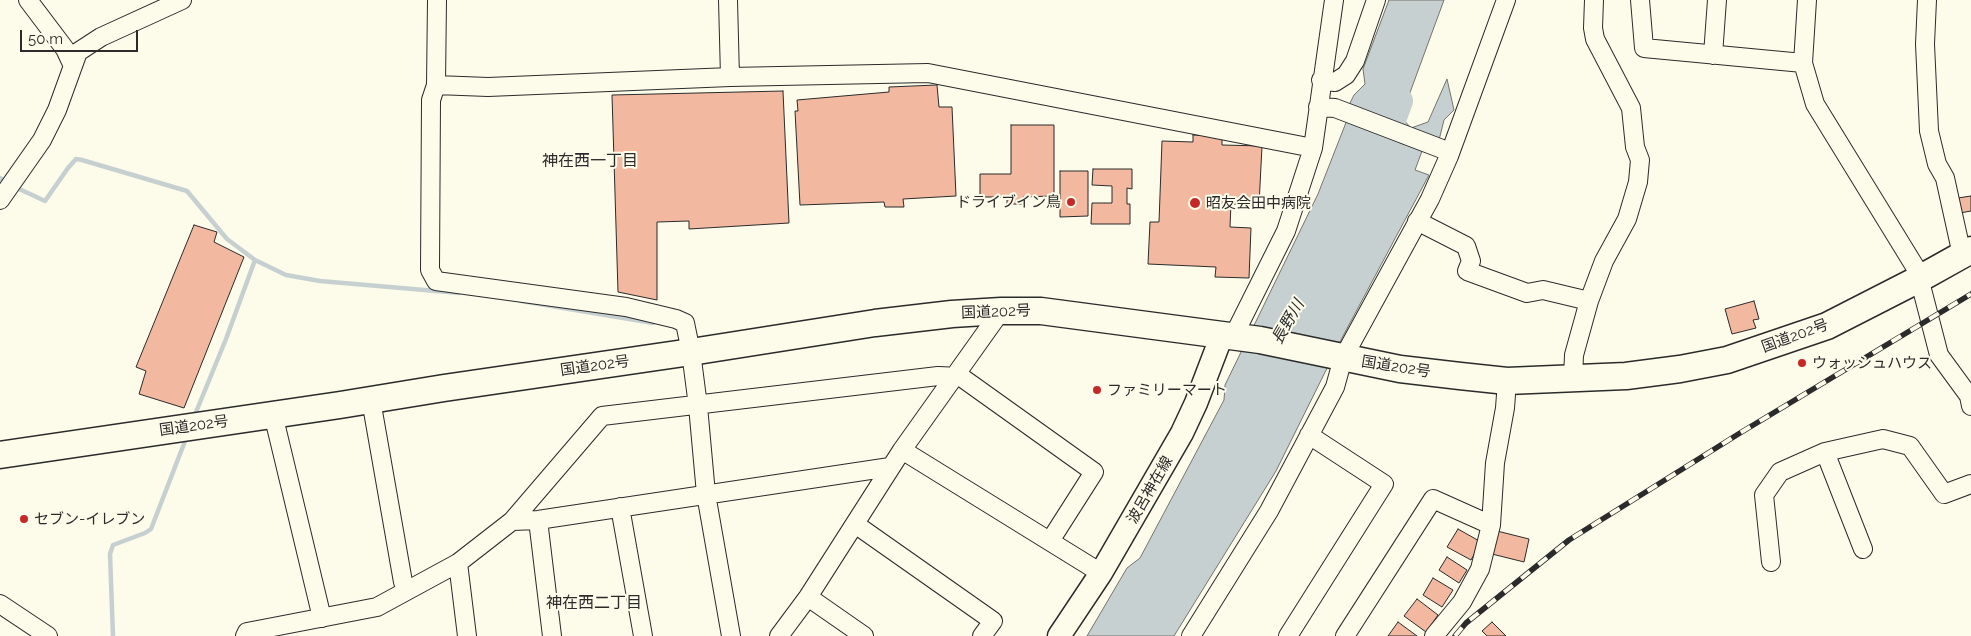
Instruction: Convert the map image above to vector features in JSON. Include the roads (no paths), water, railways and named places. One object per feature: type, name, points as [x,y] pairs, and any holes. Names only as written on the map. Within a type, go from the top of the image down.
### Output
[{"type":"highway","name":"国道202号","points":[[0,455],[875,323],[1001,310],[1041,311],[1260,340],[1400,370],[1507,381],[1635,375],[1680,370],[1727,360],[1827,326],[1919,279],[1968,251]]},
{"type":"main road","name":"波呂神在線","points":[[1060,636],[1101,573],[1182,433],[1228,336]]},
{"type":"street","points":[[28,0],[65,49],[72,64]]},
{"type":"street","points":[[7,190],[42,140],[57,110],[72,64],[78,52],[101,37],[182,0]]},
{"type":"street","points":[[437,0],[436,86],[431,100],[430,270],[436,281],[626,308],[676,319],[685,323],[698,406],[706,494],[732,636]]},
{"type":"street","points":[[728,0],[730,77]]},
{"type":"street","points":[[1228,336],[1286,231],[1313,148],[1321,80],[1334,0]]},
{"type":"street","points":[[1321,80],[1335,82],[1346,75],[1355,61],[1376,0]]},
{"type":"street","points":[[1191,636],[1269,511],[1335,387],[1334,356],[1430,199],[1450,152],[1506,0]]},
{"type":"street","points":[[1573,379],[1574,356],[1589,301],[1604,261],[1627,219],[1638,182],[1640,160],[1635,147],[1631,108],[1595,39],[1593,28],[1594,0]]},
{"type":"street","points":[[1640,0],[1644,48],[1804,63]]},
{"type":"street","points":[[1713,55],[1717,0]]},
{"type":"street","points":[[1807,0],[1804,63],[1815,104],[1917,270],[1939,355],[1969,396],[1971,406]]},
{"type":"street","points":[[1927,0],[1925,44],[1929,131],[1937,164],[1945,178],[1960,246],[1968,251]]},
{"type":"street","points":[[436,86],[488,87],[730,77],[928,73],[1313,148]]},
{"type":"street","points":[[1318,107],[1335,108],[1450,152]]},
{"type":"street","points":[[1417,221],[1466,246],[1471,261],[1467,271],[1527,293],[1544,290],[1589,301]]},
{"type":"street","points":[[779,636],[808,597],[856,524],[890,467],[1001,310]]},
{"type":"street","points":[[245,636],[247,632],[377,607],[458,563],[512,521],[602,416],[938,376],[961,377],[1094,472],[1050,541]]},
{"type":"street","points":[[1434,636],[1462,602],[1480,569],[1491,525],[1495,463],[1506,408],[1507,381]]},
{"type":"street","points":[[371,400],[403,582],[408,590]]},
{"type":"street","points":[[273,414],[322,618]]},
{"type":"street","points":[[1288,636],[1384,484],[1309,435]]},
{"type":"street","points":[[1771,562],[1764,495],[1780,472],[1825,452],[1883,439],[1910,446],[1944,494],[1971,484]]},
{"type":"street","points":[[902,450],[1101,573]]},
{"type":"street","points":[[1825,452],[1863,549]]},
{"type":"street","points":[[512,521],[538,520],[890,467]]},
{"type":"street","points":[[1344,636],[1433,498],[1491,525]]},
{"type":"street","points":[[620,507],[643,636]]},
{"type":"street","points":[[538,520],[552,636]]},
{"type":"street","points":[[856,524],[993,620],[982,636]]},
{"type":"street","points":[[458,563],[467,636]]},
{"type":"street","points":[[808,597],[864,636]]},
{"type":"street","points":[[0,604],[48,636]]},
{"type":"water","points":[[1389,0],[1444,0],[1401,117],[1411,128],[1428,122],[1447,79],[1454,110],[1444,120],[1439,140],[1349,105],[1354,95],[1365,84],[1363,69]]},
{"type":"water","points":[[1347,120],[1375,131],[1368,150],[1387,158],[1395,141],[1422,151],[1415,170],[1429,175],[1343,336],[1276,471],[1174,636],[1087,636],[1127,568],[1140,558],[1224,400],[1225,385],[1318,194]]},
{"type":"waterway","name":"長野川","points":[[1366,189],[1399,101]]},
{"type":"waterway","points":[[15,187],[45,201],[76,159],[82,160],[187,191],[227,239],[255,260],[286,275],[320,281],[459,293]]},
{"type":"waterway","points":[[0,178],[8,183]]},
{"type":"waterway","points":[[194,417],[226,339],[255,260]]},
{"type":"waterway","points":[[521,301],[653,323]]},
{"type":"waterway","points":[[113,636],[110,554],[113,545],[151,529],[187,436]]},
{"type":"railway","points":[[1455,636],[1466,623],[1569,540],[1740,433],[1971,294]]},
{"type":"place","name":"ドライブイン鳥","points":[[1071,202]]},
{"type":"place","name":"昭友会田中病院","points":[[1195,203]]},
{"type":"place","name":"ウォッシュハウス","points":[[1802,363]]},
{"type":"place","name":"ファミリーマート","points":[[1097,390]]},
{"type":"place","name":"セブン-イレブン","points":[[24,519]]},
{"type":"district","name":"神在西一丁目","points":[[590,161]]},
{"type":"district","name":"神在西二丁目","points":[[594,603]]}]
